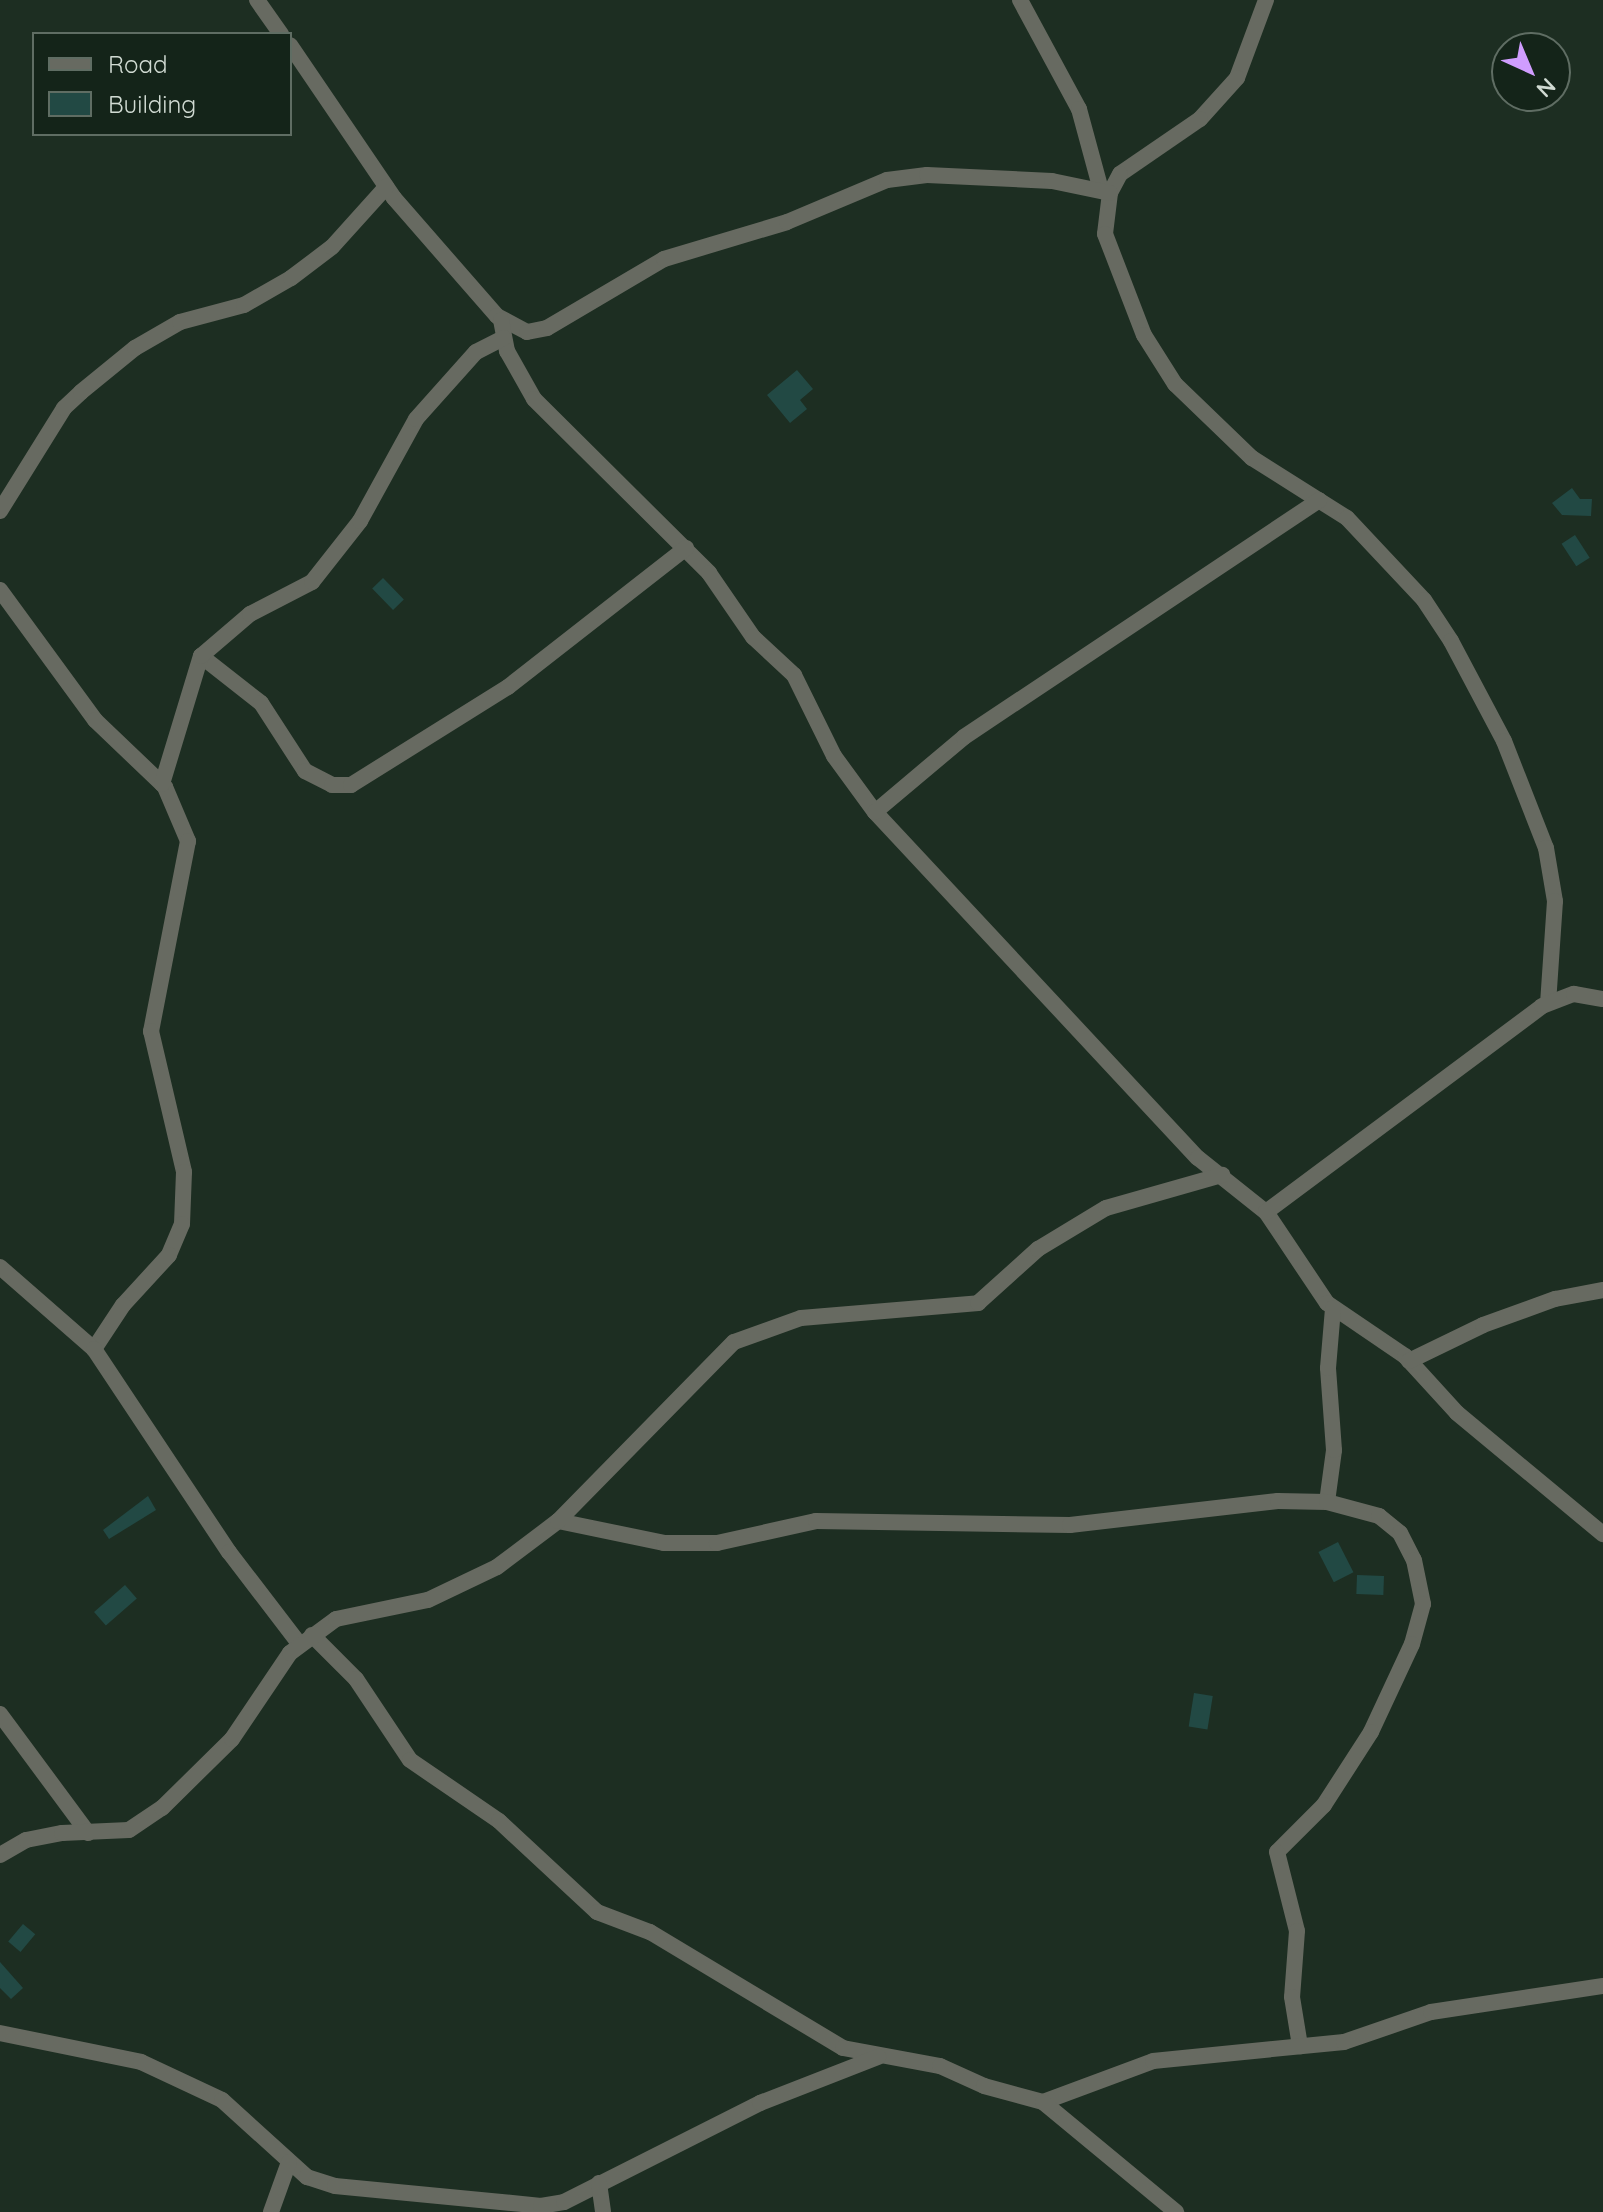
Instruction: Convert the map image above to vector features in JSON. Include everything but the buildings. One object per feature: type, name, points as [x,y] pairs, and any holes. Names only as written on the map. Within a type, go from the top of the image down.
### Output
[{"type":"street","points":[[257,0],[280,32]]},
{"type":"street","points":[[1020,0],[1079,109],[1106,191],[1109,245],[1144,335],[1175,384],[1252,458],[1347,518],[1424,600],[1504,741],[1546,848],[1555,901],[1548,1003]]},
{"type":"street","points":[[1106,191],[1120,174],[1200,119],[1237,78],[1266,0]]},
{"type":"street","points":[[292,48],[386,187],[501,320],[527,332],[547,328],[664,259],[787,222],[887,180],[1011,179],[1106,191]]},
{"type":"street","points":[[0,511],[64,408],[103,374],[180,322],[244,305],[291,278],[332,247],[386,187]]},
{"type":"street","points":[[501,320],[517,374],[534,399],[686,548],[753,637],[794,675],[834,756],[875,812],[1198,1158],[1266,1212],[1333,1308],[1409,1361],[1457,1413],[1603,1534]]},
{"type":"street","points":[[162,784],[201,656],[250,614],[322,571],[360,521],[416,419],[476,352],[504,338]]},
{"type":"street","points":[[875,812],[964,737],[1319,500]]},
{"type":"street","points":[[201,656],[261,703],[305,771],[332,785],[351,785],[508,687],[686,548]]},
{"type":"street","points":[[0,590],[95,720],[162,784],[188,841],[151,1031],[184,1172],[182,1224],[169,1255],[123,1305],[94,1349]]},
{"type":"street","points":[[1266,1212],[1548,1003],[1574,994],[1603,999]]},
{"type":"street","points":[[0,1855],[26,1840],[129,1830],[192,1782],[306,1640],[365,1609],[428,1600],[497,1567],[558,1521],[734,1342],[801,1318],[978,1303],[1038,1249],[1106,1208],[1222,1175]]},
{"type":"street","points":[[0,1267],[94,1349],[229,1552],[306,1640],[356,1679],[410,1760],[499,1821],[597,1912],[650,1932],[805,2030],[878,2057],[940,2066],[1043,2102],[1176,2212]]},
{"type":"street","points":[[1409,1361],[1497,1320],[1603,1290]]},
{"type":"street","points":[[1327,1502],[1334,1450],[1328,1368],[1333,1308]]},
{"type":"street","points":[[558,1521],[664,1543],[717,1543],[816,1521],[1070,1525],[1278,1501],[1327,1502],[1379,1516],[1400,1533],[1423,1604],[1412,1644],[1371,1732],[1324,1805],[1277,1852],[1297,1931],[1292,1997],[1300,2046]]},
{"type":"street","points":[[0,1714],[88,1833]]},
{"type":"street","points":[[1043,2102],[1153,2061],[1373,2036],[1431,2012],[1603,1986]]},
{"type":"street","points":[[0,2033],[141,2062],[222,2100],[307,2177],[335,2186],[541,2206],[564,2202],[760,2103],[878,2057]]},
{"type":"street","points":[[271,2212],[289,2162]]},
{"type":"street","points":[[599,2183],[603,2212]]},
{"type":"street","points":[[448,2196],[464,2212]]}]
